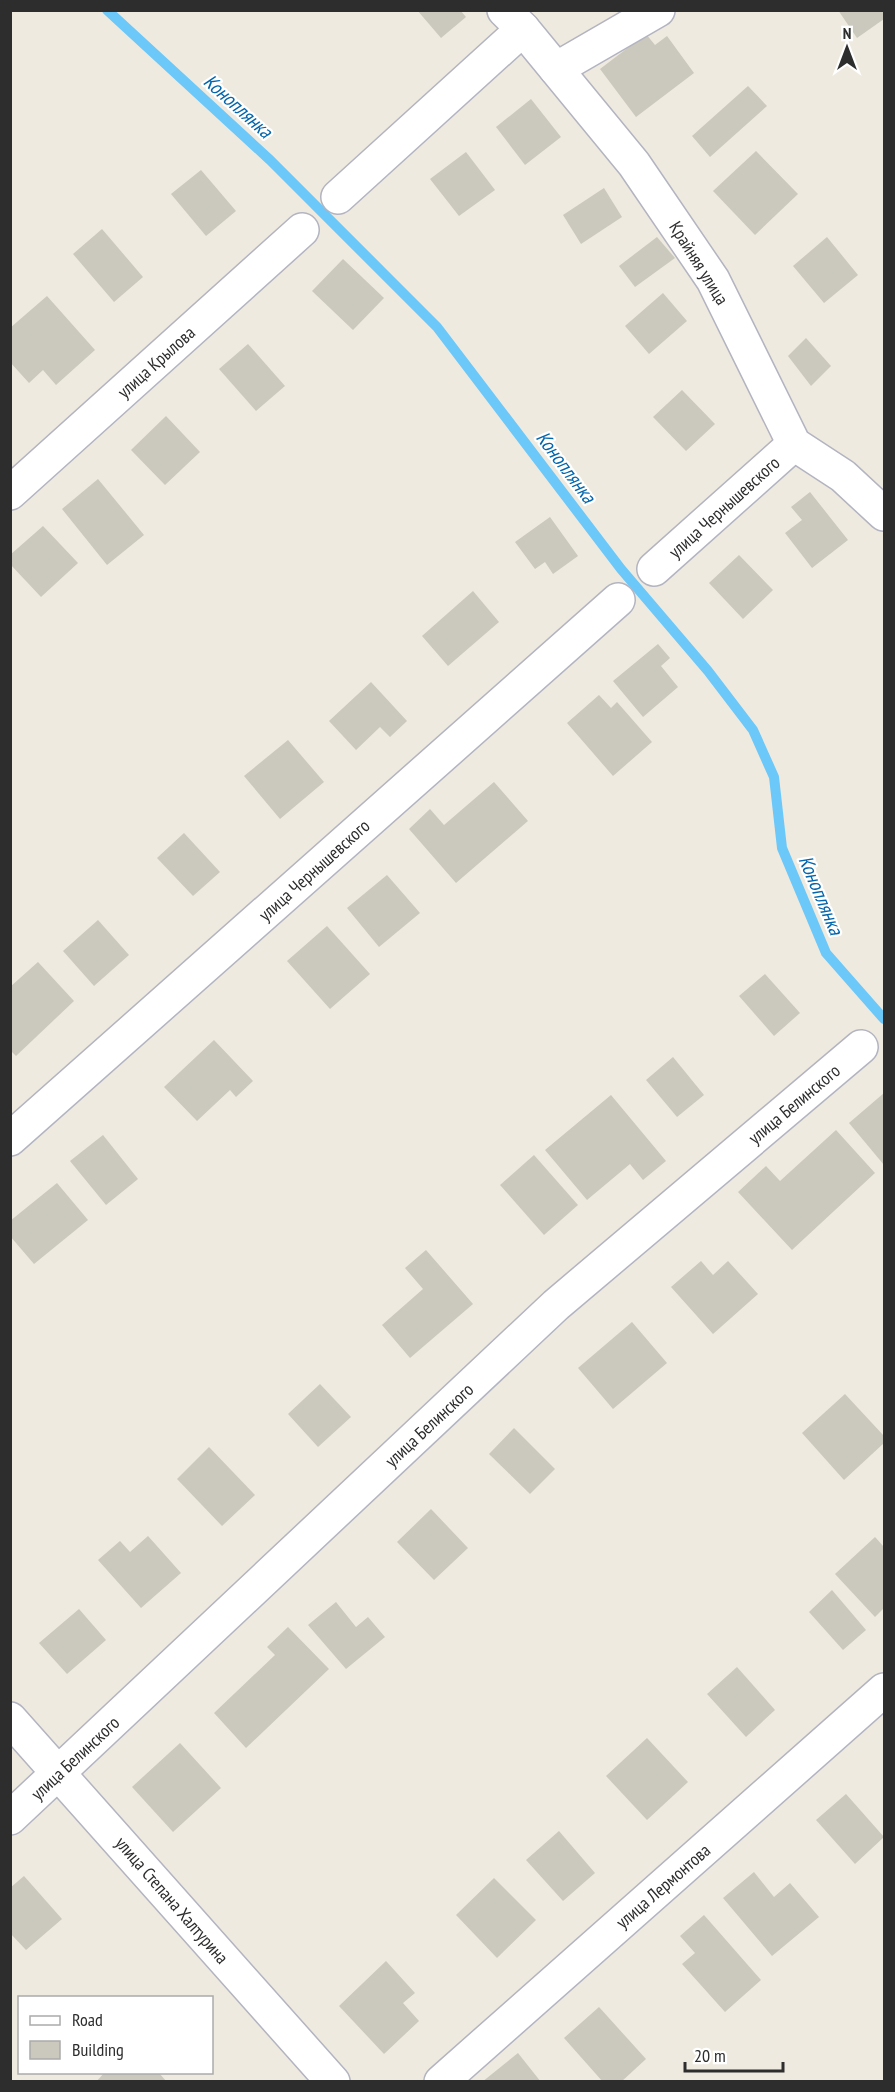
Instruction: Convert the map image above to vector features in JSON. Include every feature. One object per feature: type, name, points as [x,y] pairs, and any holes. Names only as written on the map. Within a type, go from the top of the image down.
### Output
[{"type":"street","points":[[556,69],[658,10]]},
{"type":"street","points":[[338,197],[514,20]]},
{"type":"street","name":"Крайняя улица","points":[[514,20],[634,164],[713,280],[794,444]]},
{"type":"street","name":"улица Крылова","points":[[10,493],[302,230]]},
{"type":"street","points":[[794,444],[843,476],[885,514]]},
{"type":"street","name":"улица Чернышевского","points":[[654,569],[794,444]]},
{"type":"street","name":"улица Чернышевского","points":[[10,1140],[618,600]]},
{"type":"street","name":"улица Белинского","points":[[10,1818],[61,1773],[556,1305],[861,1047]]},
{"type":"street","name":"улица Лермонтова","points":[[441,2082],[885,1690]]},
{"type":"street","name":"улица Степана Халтурина","points":[[10,1719],[61,1773],[333,2082]]},
{"type":"building","points":[[417,10],[460,10],[466,17],[441,38]]},
{"type":"building","points":[[838,10],[883,10],[884,19],[857,38]]},
{"type":"building","points":[[646,34],[655,45],[667,36],[694,73],[636,117],[600,69]]},
{"type":"building","points":[[748,86],[767,106],[710,157],[692,136]]},
{"type":"building","points":[[531,99],[561,137],[525,165],[496,127]]},
{"type":"building","points":[[756,151],[798,194],[755,235],[713,191]]},
{"type":"building","points":[[466,152],[495,190],[459,216],[430,179]]},
{"type":"building","points":[[201,170],[236,211],[206,236],[171,194]]},
{"type":"building","points":[[604,188],[622,217],[581,244],[563,215]]},
{"type":"building","points":[[102,229],[143,277],[114,302],[73,254]]},
{"type":"building","points":[[657,237],[675,258],[635,287],[619,266]]},
{"type":"building","points":[[827,237],[858,275],[824,303],[793,266]]},
{"type":"building","points":[[343,259],[384,298],[353,330],[312,291]]},
{"type":"building","points":[[663,293],[687,321],[649,354],[625,326]]},
{"type":"building","points":[[47,296],[95,350],[56,385],[43,370],[29,383],[10,362],[10,328]]},
{"type":"building","points":[[806,338],[831,366],[811,386],[788,356]]},
{"type":"building","points":[[248,344],[285,386],[256,411],[219,369]]},
{"type":"building","points":[[682,390],[715,424],[686,451],[653,417]]},
{"type":"building","points":[[166,416],[200,452],[165,485],[131,450]]},
{"type":"building","points":[[98,479],[144,535],[107,565],[62,509]]},
{"type":"building","points":[[810,492],[848,540],[812,568],[785,533],[802,520],[791,507]]},
{"type":"building","points":[[550,517],[578,556],[553,574],[545,562],[535,569],[515,542]]},
{"type":"building","points":[[43,526],[78,563],[41,597],[10,564],[10,555]]},
{"type":"building","points":[[739,555],[773,590],[743,619],[709,583]]},
{"type":"building","points":[[473,591],[499,622],[448,666],[422,636]]},
{"type":"building","points":[[658,644],[670,658],[661,666],[678,687],[643,717],[613,681]]},
{"type":"building","points":[[371,682],[407,721],[390,737],[380,727],[356,750],[329,721]]},
{"type":"building","points":[[599,695],[611,708],[617,702],[652,742],[613,776],[567,723]]},
{"type":"building","points":[[288,740],[324,782],[280,819],[244,776]]},
{"type":"building","points":[[494,782],[528,821],[456,883],[409,829],[430,809],[444,825]]},
{"type":"building","points":[[184,833],[220,872],[193,896],[157,858]]},
{"type":"building","points":[[387,875],[420,913],[379,947],[347,908]]},
{"type":"building","points":[[98,920],[129,955],[94,986],[63,951]]},
{"type":"building","points":[[327,926],[370,974],[330,1009],[287,961]]},
{"type":"building","points":[[38,962],[74,1001],[16,1056],[10,1050],[10,987]]},
{"type":"building","points":[[765,974],[800,1013],[774,1036],[739,996]]},
{"type":"building","points":[[214,1040],[253,1081],[236,1097],[230,1090],[197,1121],[164,1087]]},
{"type":"building","points":[[673,1057],[704,1095],[677,1117],[646,1080]]},
{"type":"building","points":[[884,1093],[884,1165],[849,1123]]},
{"type":"building","points":[[611,1095],[666,1161],[643,1180],[630,1164],[587,1200],[545,1150]]},
{"type":"building","points":[[836,1130],[875,1173],[792,1250],[738,1192],[766,1166],[780,1181]]},
{"type":"building","points":[[103,1135],[138,1179],[106,1205],[70,1161]]},
{"type":"building","points":[[534,1155],[578,1205],[544,1235],[500,1185]]},
{"type":"building","points":[[57,1183],[88,1220],[34,1264],[10,1236],[10,1221]]},
{"type":"building","points":[[426,1250],[473,1304],[410,1358],[382,1325],[423,1289],[405,1268]]},
{"type":"building","points":[[701,1261],[713,1275],[728,1261],[758,1294],[713,1334],[671,1287]]},
{"type":"building","points":[[632,1322],[667,1363],[613,1409],[578,1368]]},
{"type":"building","points":[[320,1384],[351,1417],[318,1447],[288,1414]]},
{"type":"building","points":[[845,1394],[884,1436],[884,1443],[844,1480],[802,1433]]},
{"type":"building","points":[[514,1428],[555,1469],[530,1494],[489,1454]]},
{"type":"building","points":[[209,1447],[255,1495],[222,1526],[177,1479]]},
{"type":"building","points":[[431,1509],[468,1548],[434,1580],[397,1542]]},
{"type":"building","points":[[148,1536],[181,1573],[141,1608],[98,1560],[120,1541],[130,1552]]},
{"type":"building","points":[[875,1537],[884,1547],[884,1608],[875,1617],[835,1574]]},
{"type":"building","points":[[832,1590],[866,1630],[843,1650],[809,1612]]},
{"type":"building","points":[[336,1602],[356,1627],[368,1617],[385,1637],[346,1669],[308,1625]]},
{"type":"building","points":[[79,1609],[106,1640],[67,1674],[39,1643]]},
{"type":"building","points":[[288,1627],[329,1669],[246,1748],[214,1713],[275,1655],[267,1647]]},
{"type":"building","points":[[737,1667],[775,1710],[746,1737],[707,1694]]},
{"type":"building","points":[[647,1738],[688,1782],[647,1820],[606,1776]]},
{"type":"building","points":[[180,1743],[221,1788],[173,1832],[132,1787]]},
{"type":"building","points":[[846,1794],[884,1837],[855,1864],[816,1820]]},
{"type":"building","points":[[559,1831],[595,1873],[563,1901],[526,1860]]},
{"type":"building","points":[[754,1872],[774,1897],[790,1883],[819,1917],[772,1956],[723,1898]]},
{"type":"building","points":[[24,1876],[62,1919],[26,1950],[10,1933],[10,1888]]},
{"type":"building","points":[[494,1878],[536,1920],[497,1958],[456,1915]]},
{"type":"building","points":[[704,1915],[761,1980],[725,2012],[682,1964],[695,1953],[680,1936]]},
{"type":"building","points":[[386,1961],[415,1993],[403,2003],[419,2021],[384,2054],[339,2006]]},
{"type":"building","points":[[599,2007],[646,2059],[621,2082],[603,2082],[564,2038]]},
{"type":"building","points":[[518,2053],[541,2082],[482,2082]]},
{"type":"building","points":[[103,2074],[160,2074],[167,2082],[96,2082]]},
{"type":"waterway","name":"Коноплянка","points":[[107,10],[270,160],[437,327],[621,569],[708,671],[753,730],[774,777],[782,848],[826,953],[884,1019]]}]
